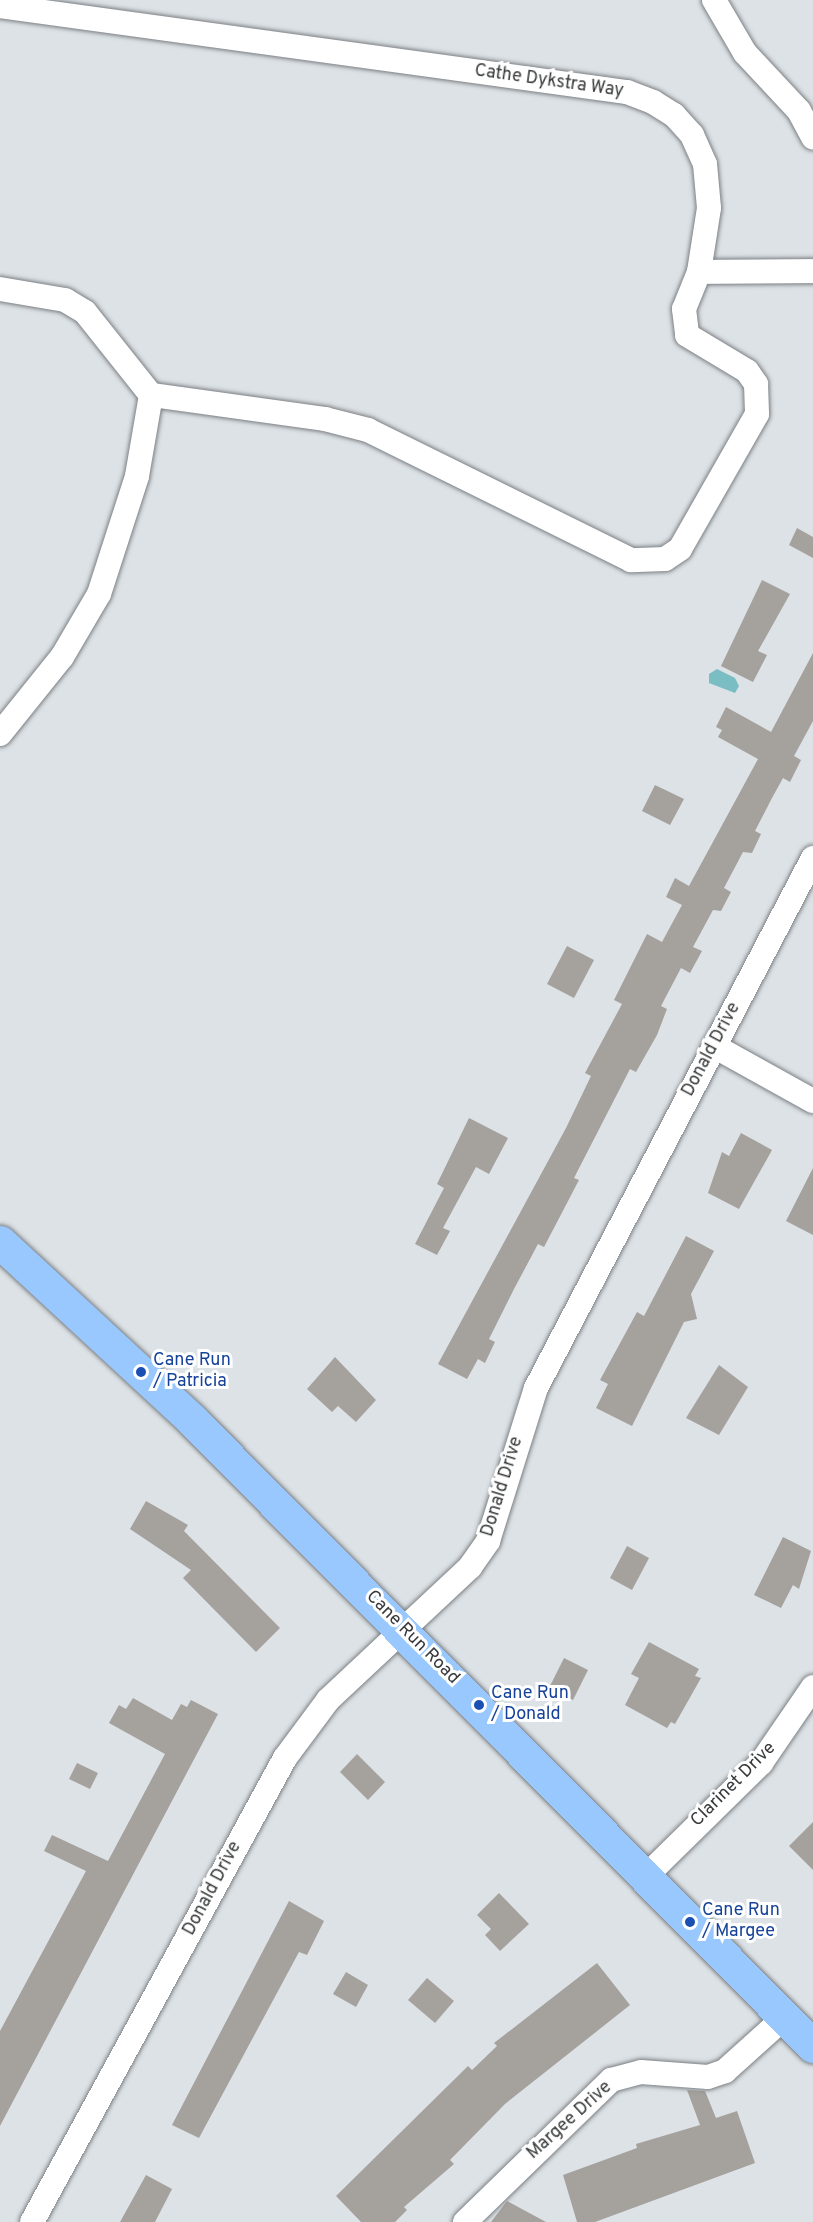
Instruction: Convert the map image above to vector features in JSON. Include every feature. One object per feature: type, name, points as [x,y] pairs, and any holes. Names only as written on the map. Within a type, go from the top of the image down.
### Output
[{"type":"highway","name":"Cane Run Road","points":[[0,1242],[192,1420],[402,1629],[813,2046]]},
{"type":"street","points":[[714,0],[745,53],[799,111],[813,136]]},
{"type":"street","name":"Cathe Dykstra Way","points":[[0,6],[627,92],[653,102],[674,115],[692,135],[705,164],[709,208],[699,272],[684,309],[687,336],[747,371],[756,384],[757,414],[690,537],[665,559],[632,560],[368,430],[325,419],[151,395]]},
{"type":"street","points":[[699,272],[813,271]]},
{"type":"street","points":[[0,289],[65,300],[85,312],[151,395],[137,476],[99,594],[62,657],[0,734]]},
{"type":"street","name":"Donald Drive","points":[[32,2222],[285,1758],[328,1700],[470,1567],[488,1541],[536,1388],[813,858]]},
{"type":"street","points":[[714,1046],[813,1101]]},
{"type":"street","name":"Clarinet Drive","points":[[645,1877],[761,1762],[813,1687]]},
{"type":"street","name":"Margee Drive","points":[[465,2222],[611,2080],[642,2072],[708,2077],[724,2071],[785,2017]]},
{"type":"water","points":[[717,669],[735,678],[739,686],[735,693],[709,683],[709,674]]},
{"type":"building","points":[[797,528],[813,537],[813,558],[789,545]]},
{"type":"building","points":[[762,580],[790,594],[758,651],[767,655],[753,682],[721,666]]},
{"type":"building","points":[[813,653],[813,721],[794,756],[801,760],[790,782],[783,778],[755,831],[761,834],[752,853],[743,852],[724,888],[731,892],[721,911],[713,910],[693,947],[702,951],[690,973],[681,968],[661,1006],[667,1009],[657,1035],[636,1072],[630,1069],[574,1178],[579,1180],[544,1247],[538,1244],[514,1289],[489,1339],[495,1342],[485,1363],[478,1359],[467,1379],[438,1364],[566,1128],[591,1076],[585,1073],[622,1004],[614,1000],[647,934],[662,942],[682,905],[666,897],[675,878],[689,886],[758,759],[718,737],[722,730],[716,727],[726,707],[771,732]]},
{"type":"building","points":[[655,785],[684,799],[670,825],[642,811]]},
{"type":"building","points":[[567,946],[594,960],[574,998],[547,984]]},
{"type":"building","points":[[469,1118],[508,1138],[489,1174],[476,1167],[443,1228],[450,1231],[437,1255],[415,1244],[444,1188],[437,1184]]},
{"type":"building","points":[[741,1133],[772,1150],[739,1209],[708,1193],[722,1152],[729,1156]]},
{"type":"building","points":[[813,1168],[813,1235],[786,1221]]},
{"type":"building","points":[[686,1236],[714,1251],[691,1294],[697,1319],[684,1322],[632,1426],[596,1408],[608,1384],[600,1380],[637,1312],[644,1316]]},
{"type":"building","points":[[335,1357],[376,1400],[356,1422],[338,1406],[332,1412],[307,1389]]},
{"type":"building","points":[[719,1365],[748,1387],[719,1435],[686,1418]]},
{"type":"building","points":[[146,1501],[188,1525],[184,1531],[280,1628],[256,1652],[183,1578],[191,1570],[130,1529]]},
{"type":"building","points":[[783,1537],[811,1551],[799,1589],[793,1585],[781,1608],[754,1595]]},
{"type":"building","points":[[627,1546],[649,1558],[632,1590],[610,1578]]},
{"type":"building","points":[[649,1642],[699,1669],[695,1676],[701,1678],[675,1724],[671,1722],[667,1728],[625,1705],[639,1678],[631,1674]]},
{"type":"building","points":[[564,1658],[588,1670],[573,1700],[549,1688]]},
{"type":"building","points":[[133,1698],[172,1720],[181,1704],[187,1707],[191,1700],[218,1714],[0,2126],[0,2031],[86,1871],[44,1851],[52,1835],[108,1861],[165,1754],[109,1723],[119,1705],[126,1709]]},
{"type":"building","points":[[357,1754],[385,1782],[368,1800],[340,1772]]},
{"type":"building","points":[[77,1763],[98,1773],[90,1789],[69,1779]]},
{"type":"building","points":[[813,1822],[813,1870],[789,1846]]},
{"type":"building","points":[[499,1893],[529,1924],[500,1951],[485,1935],[491,1929],[477,1915]]},
{"type":"building","points":[[289,1901],[324,1921],[307,1955],[299,1952],[199,2138],[172,2125]]},
{"type":"building","points":[[597,1963],[630,2005],[505,2104],[450,2160],[454,2164],[404,2207],[407,2210],[395,2222],[361,2222],[336,2196],[468,2066],[472,2070],[497,2046],[494,2043]]},
{"type":"building","points":[[346,1972],[368,1985],[356,2007],[333,1994]]},
{"type":"building","points":[[427,1978],[454,2001],[435,2023],[408,2000]]},
{"type":"building","points":[[687,2090],[705,2091],[716,2118],[737,2111],[755,2163],[595,2222],[577,2222],[563,2175],[637,2148],[636,2144],[700,2125]]},
{"type":"building","points":[[146,2175],[172,2189],[155,2222],[120,2222]]},
{"type":"building","points":[[507,2201],[546,2222],[491,2222]]},
{"type":"place","name":"Cane Run / Patricia","points":[[141,1372]]},
{"type":"place","name":"Cane Run / Donald","points":[[479,1705]]},
{"type":"place","name":"Cane Run / Margee","points":[[690,1922]]}]
